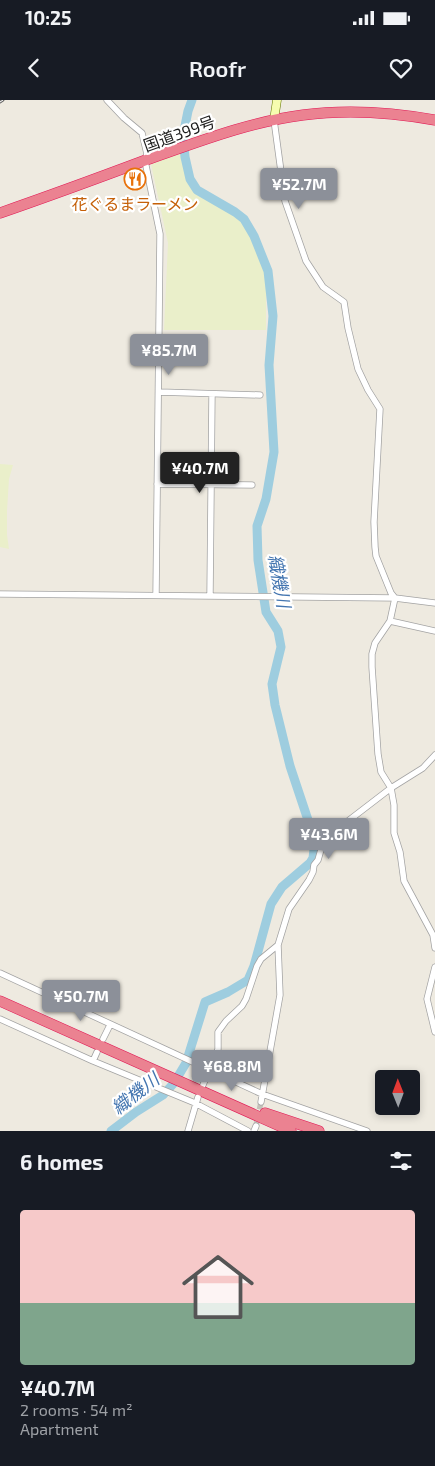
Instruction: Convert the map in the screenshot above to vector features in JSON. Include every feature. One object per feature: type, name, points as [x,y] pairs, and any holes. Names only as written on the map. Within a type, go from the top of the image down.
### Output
[{"type":"highway","name":"国道399号","points":[[0,214],[229,131],[274,120],[303,115],[356,112],[407,115],[435,120]]},
{"type":"highway","points":[[0,1001],[163,1074],[198,1093],[210,1095],[319,1131]]},
{"type":"highway","points":[[210,1095],[291,1131]]},
{"type":"street","points":[[108,100],[124,118],[142,133],[147,154],[145,161],[160,234],[156,595]]},
{"type":"street","points":[[276,102],[274,120],[285,201],[306,261],[324,287],[344,302],[358,369],[380,409],[374,522],[375,547],[376,556],[391,593],[395,598]]},
{"type":"street","points":[[159,392],[260,395]]},
{"type":"street","points":[[210,595],[212,394]]},
{"type":"street","points":[[158,484],[252,485]]},
{"type":"street","points":[[0,594],[395,598],[435,603]]},
{"type":"street","points":[[395,598],[390,622],[375,643],[372,654],[378,754],[381,772],[391,788],[394,806],[394,833],[400,852],[404,881],[433,935],[435,948]]},
{"type":"street","points":[[390,622],[435,630]]},
{"type":"street","points":[[261,1102],[280,996],[278,944],[289,909],[309,880],[314,865],[318,860],[323,834],[348,821],[391,788],[423,768],[435,755]]},
{"type":"street","points":[[428,926],[435,926]]},
{"type":"street","points":[[188,1131],[198,1093],[218,1049],[218,1032],[226,1020],[242,1006],[261,959],[278,944]]},
{"type":"street","points":[[435,967],[427,999],[435,1032]]},
{"type":"street","points":[[0,973],[262,1094],[367,1131]]},
{"type":"street","points":[[0,1019],[93,1061],[198,1093],[248,1131]]},
{"type":"street","points":[[104,1039],[110,1025]]},
{"type":"street","points":[[93,1061],[97,1052]]},
{"type":"green space","points":[[185,151],[194,189],[244,223],[266,266],[266,330],[164,330],[168,243],[151,164]]},
{"type":"green space","points":[[0,464],[13,465],[9,479],[7,511],[9,549],[0,547]]},
{"type":"waterway","name":"織機川","points":[[111,1131],[163,1095],[174,1083],[186,1063],[205,1002],[228,992],[248,980],[254,966],[271,904],[282,887],[310,863],[313,858],[315,841],[290,766],[275,705],[272,684],[281,647],[278,631],[266,612],[258,560],[257,526],[266,499],[274,452],[269,365],[273,316],[268,271],[254,236],[244,219],[197,190],[190,179],[183,136],[192,100]]},
{"type":"tunnel","points":[[256,1126],[261,1102]]},
{"type":"place","name":"花ぐるまラーメン","points":[[135,179]]}]
